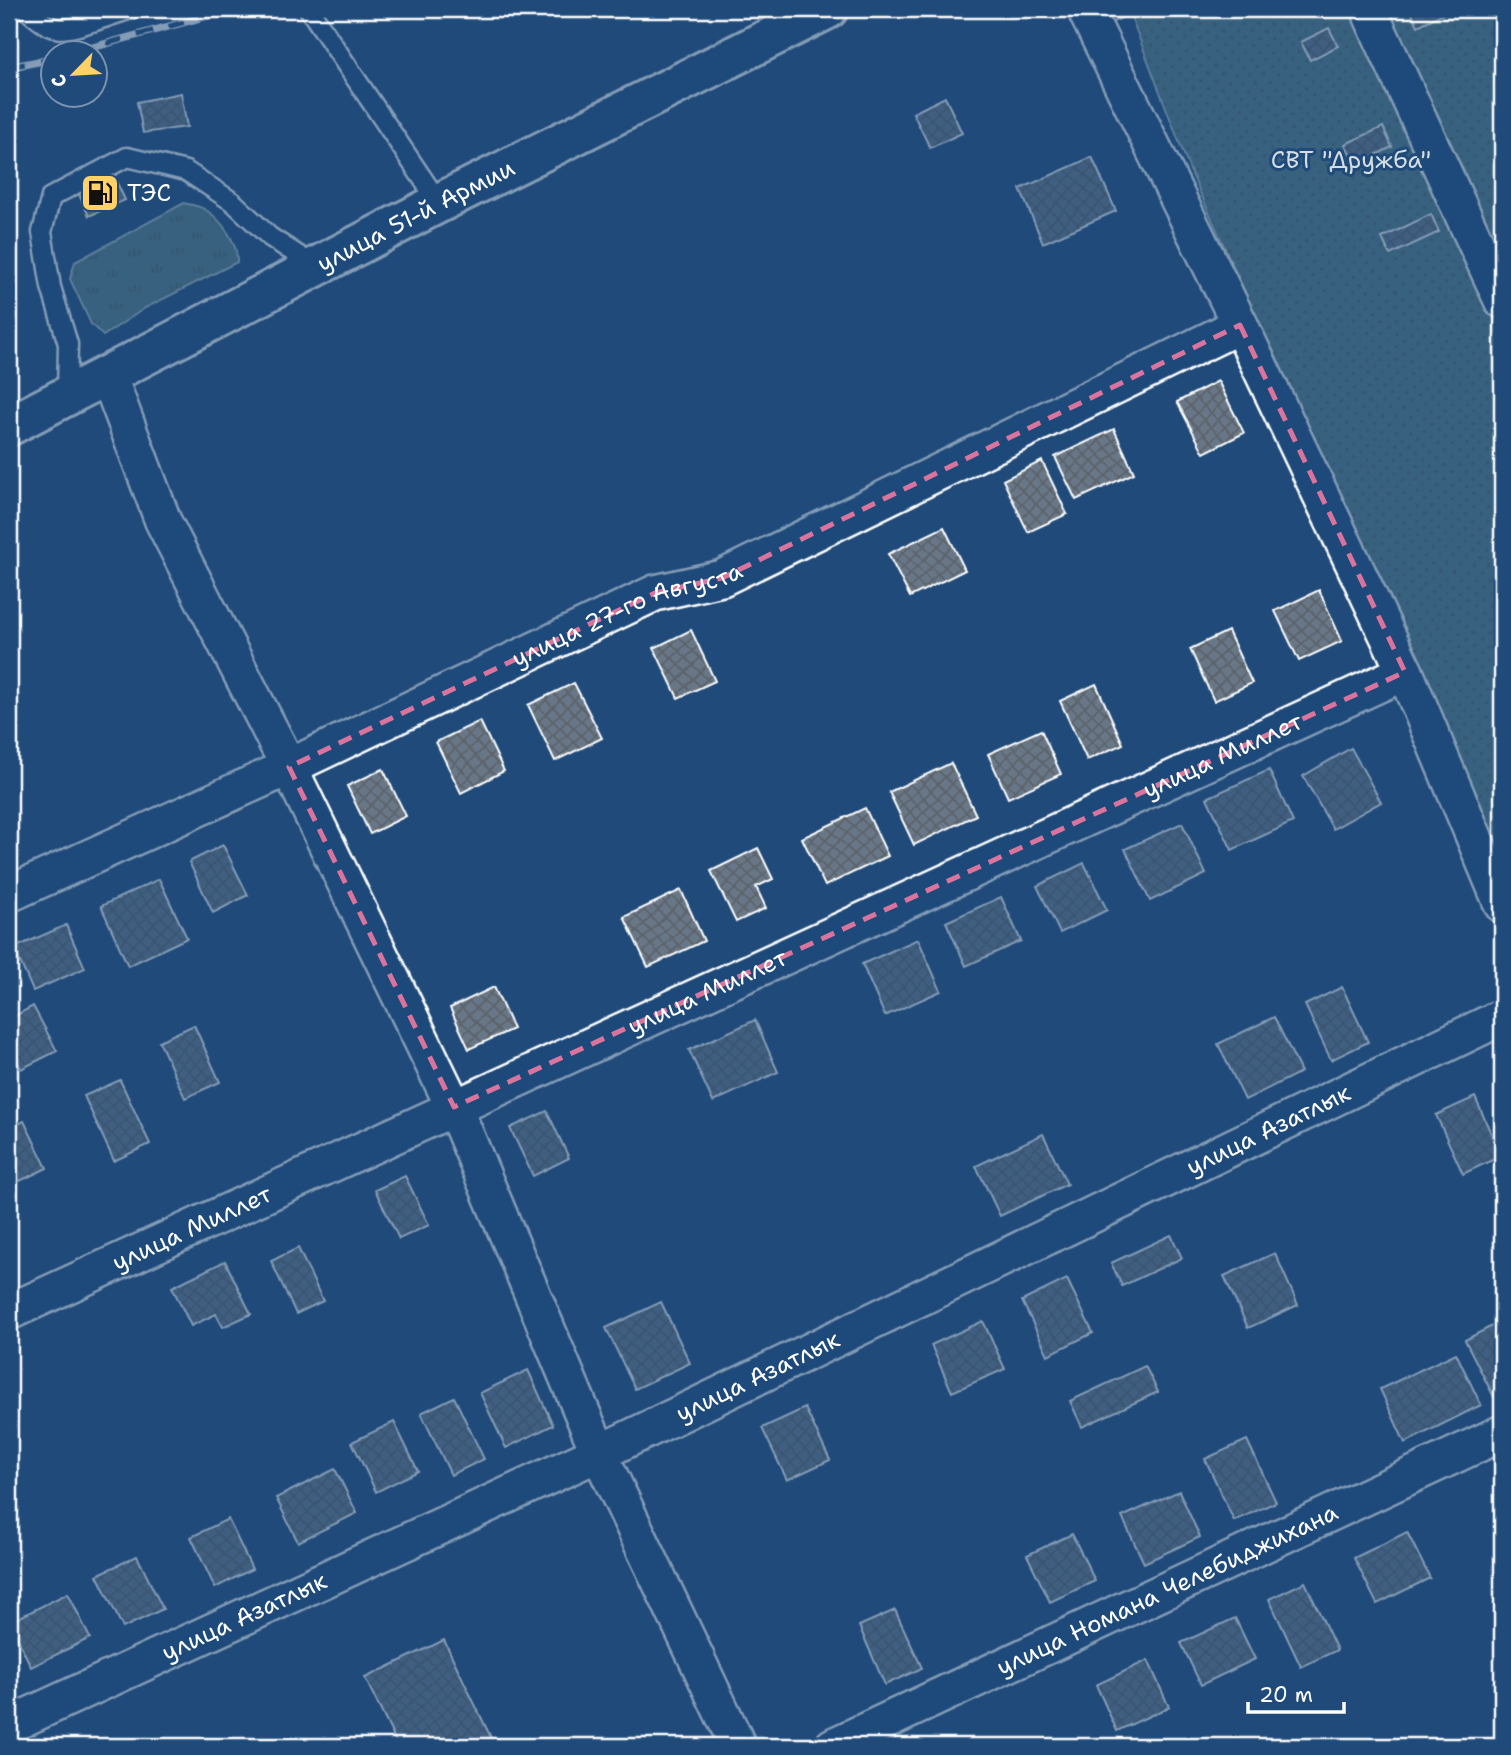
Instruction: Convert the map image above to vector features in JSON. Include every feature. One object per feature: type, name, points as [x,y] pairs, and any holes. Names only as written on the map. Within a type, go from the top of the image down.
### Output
[{"type":"main road","name":"улица 51-й Армии","points":[[11,421],[108,375],[439,203],[828,9]]},
{"type":"street","points":[[1085,9],[1240,325],[1405,672],[1502,904]]},
{"type":"street","points":[[1370,9],[1502,300]]},
{"type":"street","name":"улица 27-го Августа","points":[[9,894],[289,766],[655,593],[722,578],[1240,325]]},
{"type":"street","points":[[108,375],[163,522],[289,766],[454,1107],[598,1453],[738,1746]]},
{"type":"street","name":"улица Миллет","points":[[9,1312],[1405,672]]},
{"type":"street","name":"улица Азатлык","points":[[9,1725],[598,1453],[1502,1017]]},
{"type":"street","name":"улица Номана Челебиджихана","points":[[833,1746],[1502,1433]]},
{"type":"lane","points":[[26,9],[43,23],[64,31],[91,15],[131,9]]},
{"type":"lane","points":[[309,9],[439,203]]},
{"type":"lane","points":[[67,394],[68,344],[51,286],[42,232],[51,197],[105,168],[127,157],[186,171],[233,202],[270,237],[316,267]]},
{"type":"highlighted area","points":[[1240,325],[1405,672],[454,1107],[289,767],[655,593],[722,578]]},
{"type":"green space","name":"СВТ \"Дружба\"","points":[[1128,9],[1502,9],[1502,866],[1190,170]]},
{"type":"green space","points":[[184,203],[204,209],[218,220],[232,240],[237,262],[145,308],[103,336],[91,324],[70,279],[75,262]]},
{"type":"building","points":[[1104,9],[1140,9],[1111,23]]},
{"type":"building","points":[[1410,9],[1452,9],[1418,26]]},
{"type":"building","points":[[1329,28],[1338,46],[1310,60],[1301,42]]},
{"type":"building","points":[[181,93],[187,127],[143,133],[137,102]]},
{"type":"building","points":[[945,97],[962,133],[930,148],[913,113]]},
{"type":"building","points":[[1383,127],[1392,147],[1356,165],[1345,144]]},
{"type":"building","points":[[1092,157],[1116,211],[1043,243],[1020,189]]},
{"type":"building","name":"ТЭС","points":[[111,170],[125,200],[89,216],[75,186]]},
{"type":"building","points":[[1431,214],[1439,232],[1390,255],[1382,238]]},
{"type":"building","points":[[1218,381],[1244,433],[1204,453],[1177,402]]},
{"type":"building","points":[[1114,429],[1134,473],[1076,500],[1055,457]]},
{"type":"building","points":[[1042,461],[1067,514],[1028,532],[1003,480]]},
{"type":"building","points":[[944,527],[965,570],[910,597],[888,554]]},
{"type":"building","points":[[1319,590],[1342,641],[1299,661],[1275,611]]},
{"type":"building","points":[[691,630],[715,681],[678,698],[654,648]]},
{"type":"building","points":[[1228,631],[1252,683],[1214,701],[1190,649]]},
{"type":"building","points":[[574,683],[602,738],[555,761],[528,705]]},
{"type":"building","points":[[1096,684],[1123,744],[1087,760],[1060,701]]},
{"type":"building","points":[[480,721],[504,771],[461,793],[436,742]]},
{"type":"building","points":[[1041,730],[1061,774],[1008,798],[988,754]]},
{"type":"building","points":[[1351,748],[1381,802],[1333,829],[1303,776]]},
{"type":"building","points":[[951,763],[976,815],[914,845],[889,792]]},
{"type":"building","points":[[383,769],[406,816],[370,834],[347,786]]},
{"type":"building","points":[[1269,770],[1293,822],[1232,850],[1207,798]]},
{"type":"building","points":[[865,808],[888,856],[825,886],[802,838]]},
{"type":"building","points":[[1182,823],[1206,874],[1150,901],[1125,849]]},
{"type":"building","points":[[223,845],[248,895],[213,913],[189,862]]},
{"type":"building","points":[[758,848],[773,879],[756,887],[766,908],[736,922],[711,871]]},
{"type":"building","points":[[1084,863],[1107,910],[1060,933],[1037,886]]},
{"type":"building","points":[[159,879],[187,938],[128,966],[101,906]]},
{"type":"building","points":[[681,890],[704,941],[648,967],[624,917]]},
{"type":"building","points":[[1001,897],[1021,941],[966,966],[946,922]]},
{"type":"building","points":[[66,925],[85,968],[33,991],[14,948]]},
{"type":"building","points":[[918,939],[941,991],[885,1016],[862,964]]},
{"type":"building","points":[[494,987],[513,1029],[469,1049],[450,1008]]},
{"type":"building","points":[[1342,987],[1368,1042],[1331,1060],[1305,1005]]},
{"type":"building","points":[[33,1006],[57,1051],[21,1069],[9,1045],[9,1019]]},
{"type":"building","points":[[1274,1017],[1301,1072],[1245,1100],[1218,1044]]},
{"type":"building","points":[[755,1020],[778,1072],[713,1102],[689,1050]]},
{"type":"building","points":[[194,1025],[220,1082],[185,1098],[159,1041]]},
{"type":"building","points":[[120,1080],[150,1144],[114,1161],[84,1096]]},
{"type":"building","points":[[1475,1097],[1501,1156],[1463,1174],[1436,1115]]},
{"type":"building","points":[[547,1111],[569,1158],[533,1176],[510,1128]]},
{"type":"building","points":[[24,1121],[47,1168],[20,1181],[9,1158],[9,1128]]},
{"type":"building","points":[[1043,1134],[1067,1184],[1000,1216],[976,1166]]},
{"type":"building","points":[[405,1176],[429,1225],[399,1239],[375,1190]]},
{"type":"building","points":[[1171,1235],[1182,1258],[1122,1286],[1111,1263]]},
{"type":"building","points":[[298,1248],[323,1301],[296,1314],[271,1261]]},
{"type":"building","points":[[1275,1253],[1298,1305],[1248,1328],[1224,1276]]},
{"type":"building","points":[[225,1261],[251,1314],[223,1327],[216,1314],[191,1326],[172,1287]]},
{"type":"building","points":[[1067,1279],[1093,1333],[1048,1355],[1022,1301]]},
{"type":"building","points":[[661,1302],[690,1363],[635,1389],[606,1328]]},
{"type":"building","points":[[983,1321],[1005,1369],[952,1392],[931,1345]]},
{"type":"building","points":[[1502,1321],[1502,1392],[1494,1397],[1465,1340]]},
{"type":"building","points":[[1456,1353],[1481,1405],[1405,1443],[1380,1389]]},
{"type":"building","points":[[1145,1366],[1158,1392],[1082,1427],[1070,1401]]},
{"type":"building","points":[[528,1370],[553,1425],[506,1448],[480,1393]]},
{"type":"building","points":[[454,1397],[484,1459],[451,1475],[421,1413]]},
{"type":"building","points":[[805,1408],[830,1460],[787,1480],[762,1428]]},
{"type":"building","points":[[394,1422],[418,1471],[376,1492],[352,1442]]},
{"type":"building","points":[[1247,1440],[1276,1502],[1234,1521],[1205,1459]]},
{"type":"building","points":[[335,1469],[357,1513],[298,1542],[276,1498]]},
{"type":"building","points":[[1179,1491],[1200,1537],[1144,1563],[1122,1517]]},
{"type":"building","points":[[228,1519],[252,1569],[215,1588],[191,1537]]},
{"type":"building","points":[[1407,1532],[1430,1578],[1377,1604],[1354,1558]]},
{"type":"building","points":[[1072,1534],[1095,1581],[1050,1602],[1027,1555]]},
{"type":"building","points":[[137,1556],[163,1609],[123,1628],[97,1575]]},
{"type":"building","points":[[1305,1582],[1337,1650],[1301,1667],[1269,1599]]},
{"type":"building","points":[[68,1593],[90,1638],[31,1667],[10,1622]]},
{"type":"building","points":[[895,1610],[922,1668],[885,1685],[859,1626]]},
{"type":"building","points":[[1235,1618],[1255,1659],[1201,1685],[1181,1643]]},
{"type":"building","points":[[444,1640],[495,1746],[398,1746],[365,1678]]},
{"type":"building","points":[[1148,1660],[1169,1707],[1117,1731],[1096,1685]]},
{"type":"railway","points":[[108,43],[232,9]]},
{"type":"railway","points":[[9,67],[38,62]]},
{"type":"place","name":"ТЭС","points":[[100,193]]}]
